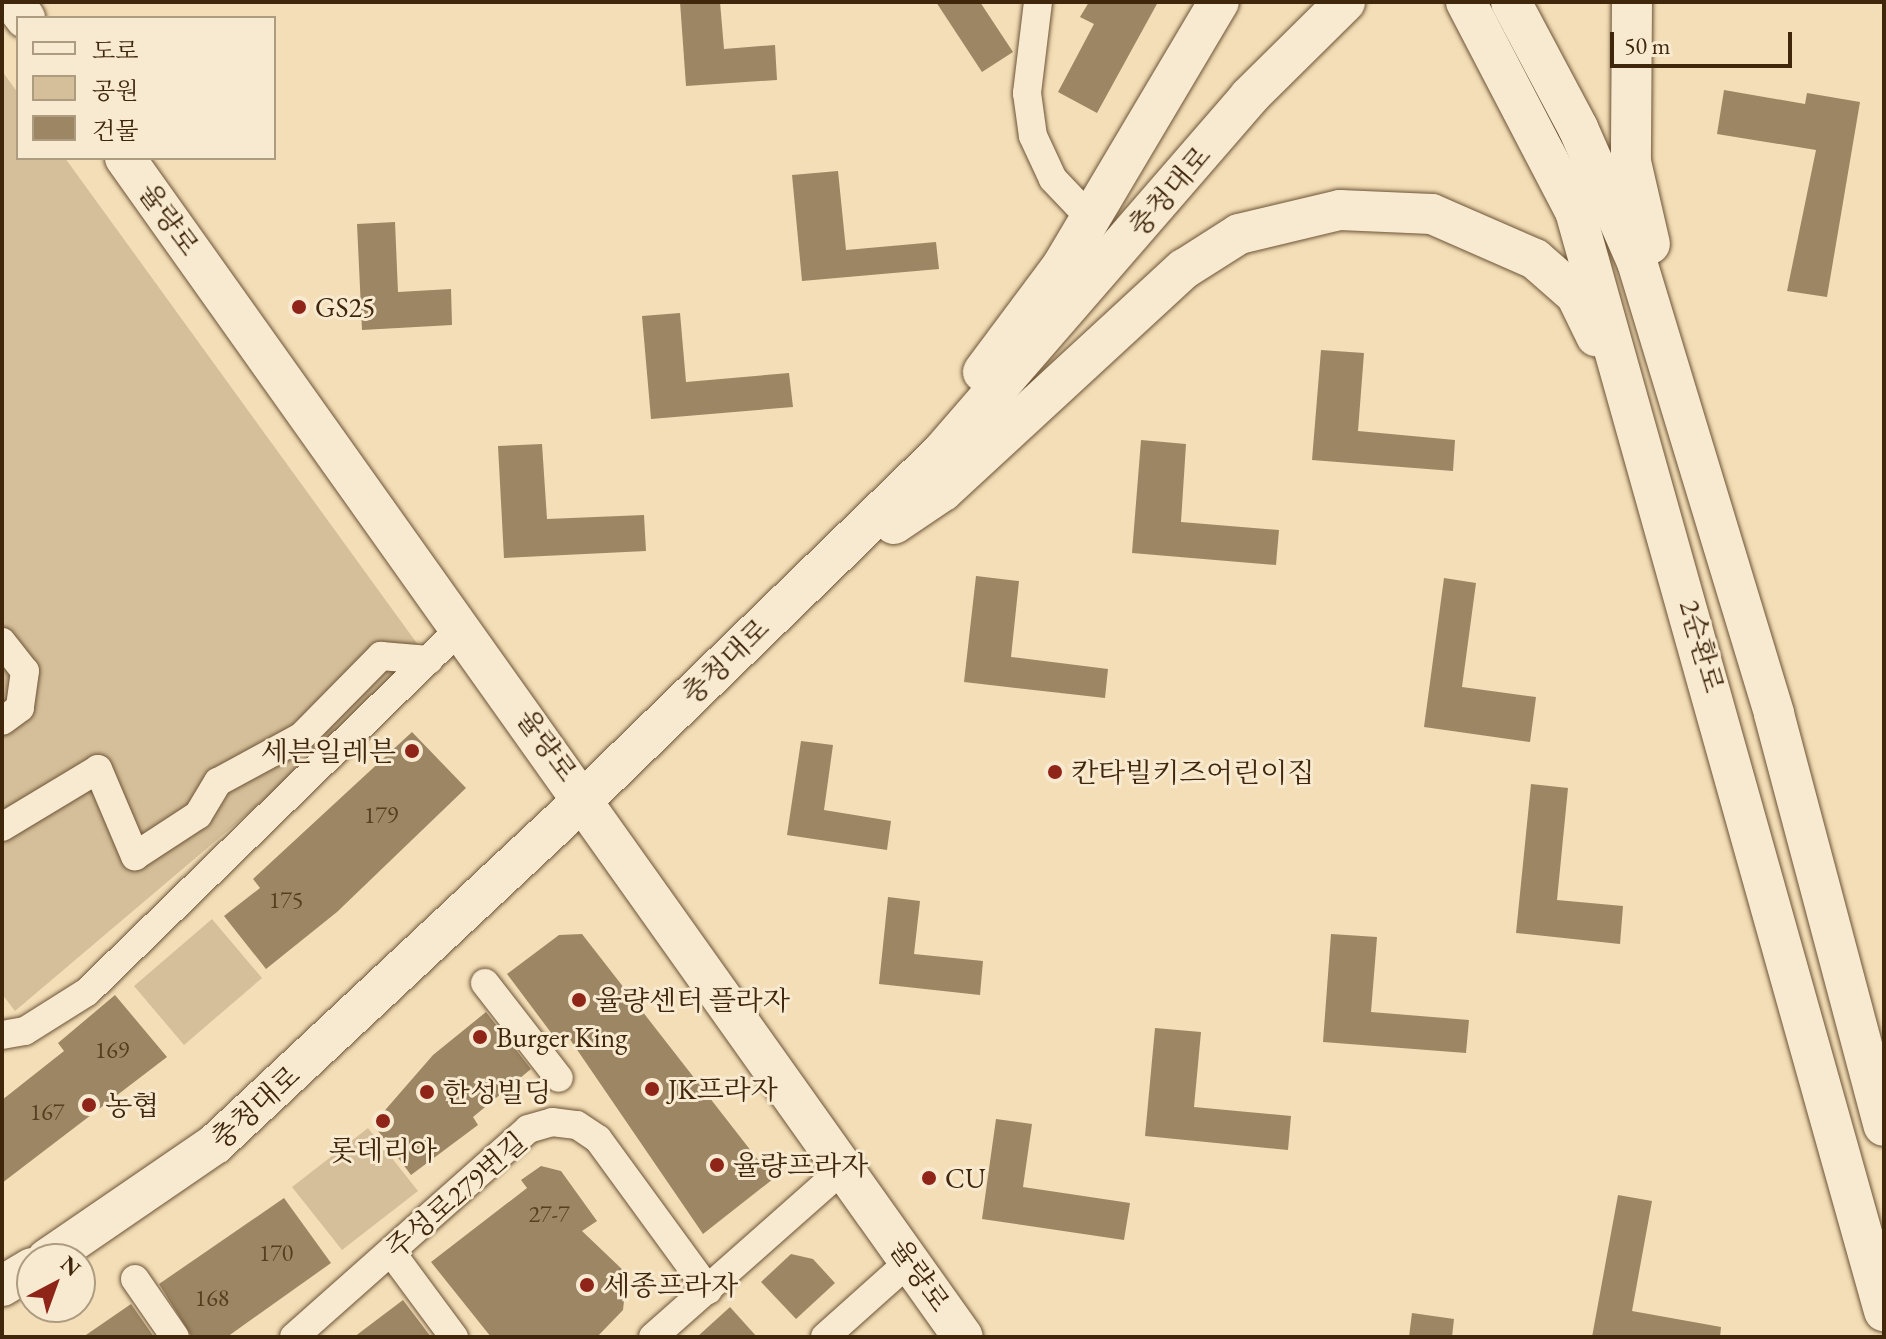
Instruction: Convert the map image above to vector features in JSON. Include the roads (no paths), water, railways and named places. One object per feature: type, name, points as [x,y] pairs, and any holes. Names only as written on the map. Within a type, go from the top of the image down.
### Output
[{"type":"street","points":[[1038,2],[1027,93],[1033,136],[1053,179],[1090,218]]},
{"type":"street","points":[[801,587],[1001,350],[1090,218],[1219,2]]},
{"type":"street","name":"충청대로","points":[[70,1243],[215,1144],[585,798],[951,442],[1249,97],[1345,2]]},
{"type":"street","name":"2순환로","points":[[1466,2],[1575,211],[1637,418],[1884,1311]]},
{"type":"street","name":"2순환로","points":[[1511,2],[1578,128],[1648,296],[1774,714],[1884,1126]]},
{"type":"street","points":[[1632,2],[1631,162],[1651,250],[1648,296]]},
{"type":"street","name":"율량로","points":[[126,160],[585,798],[963,1337]]},
{"type":"street","points":[[801,587],[943,491],[1184,269],[1239,234],[1340,210],[1432,214],[1535,259],[1576,295],[1637,418]]},
{"type":"street","points":[[2,1035],[25,1031],[87,992],[462,627]]},
{"type":"street","points":[[2,642],[25,671],[20,708],[2,721]]},
{"type":"street","points":[[2,827],[98,769],[135,856],[198,815],[218,782],[301,737],[381,656],[429,660]]},
{"type":"street","points":[[485,983],[559,1078]]},
{"type":"street","name":"주성로279번길","points":[[294,1337],[528,1129],[577,1125],[598,1139],[708,1290]]},
{"type":"street","points":[[653,1337],[844,1168]]},
{"type":"street","points":[[391,1252],[454,1337]]},
{"type":"street","points":[[825,1337],[910,1261]]},
{"type":"street","points":[[135,1279],[175,1337]]},
{"type":"place","name":"GS25","points":[[299,307]]},
{"type":"place","name":"세븐일레븐","points":[[412,751]]},
{"type":"place","name":"칸타빌키즈어린이집","points":[[1055,772]]},
{"type":"place","name":"율량센터 플라자","points":[[579,1000]]},
{"type":"place","name":"Burger King","points":[[480,1037]]},
{"type":"place","name":"JK프라자","points":[[652,1089]]},
{"type":"place","name":"한성빌딩","points":[[427,1092]]},
{"type":"place","name":"농협","points":[[89,1105]]},
{"type":"place","name":"롯데리아","points":[[383,1121]]},
{"type":"place","name":"율량프라자","points":[[717,1165]]},
{"type":"place","name":"CU","points":[[929,1178]]},
{"type":"place","name":"세종프라자","points":[[587,1285]]}]
